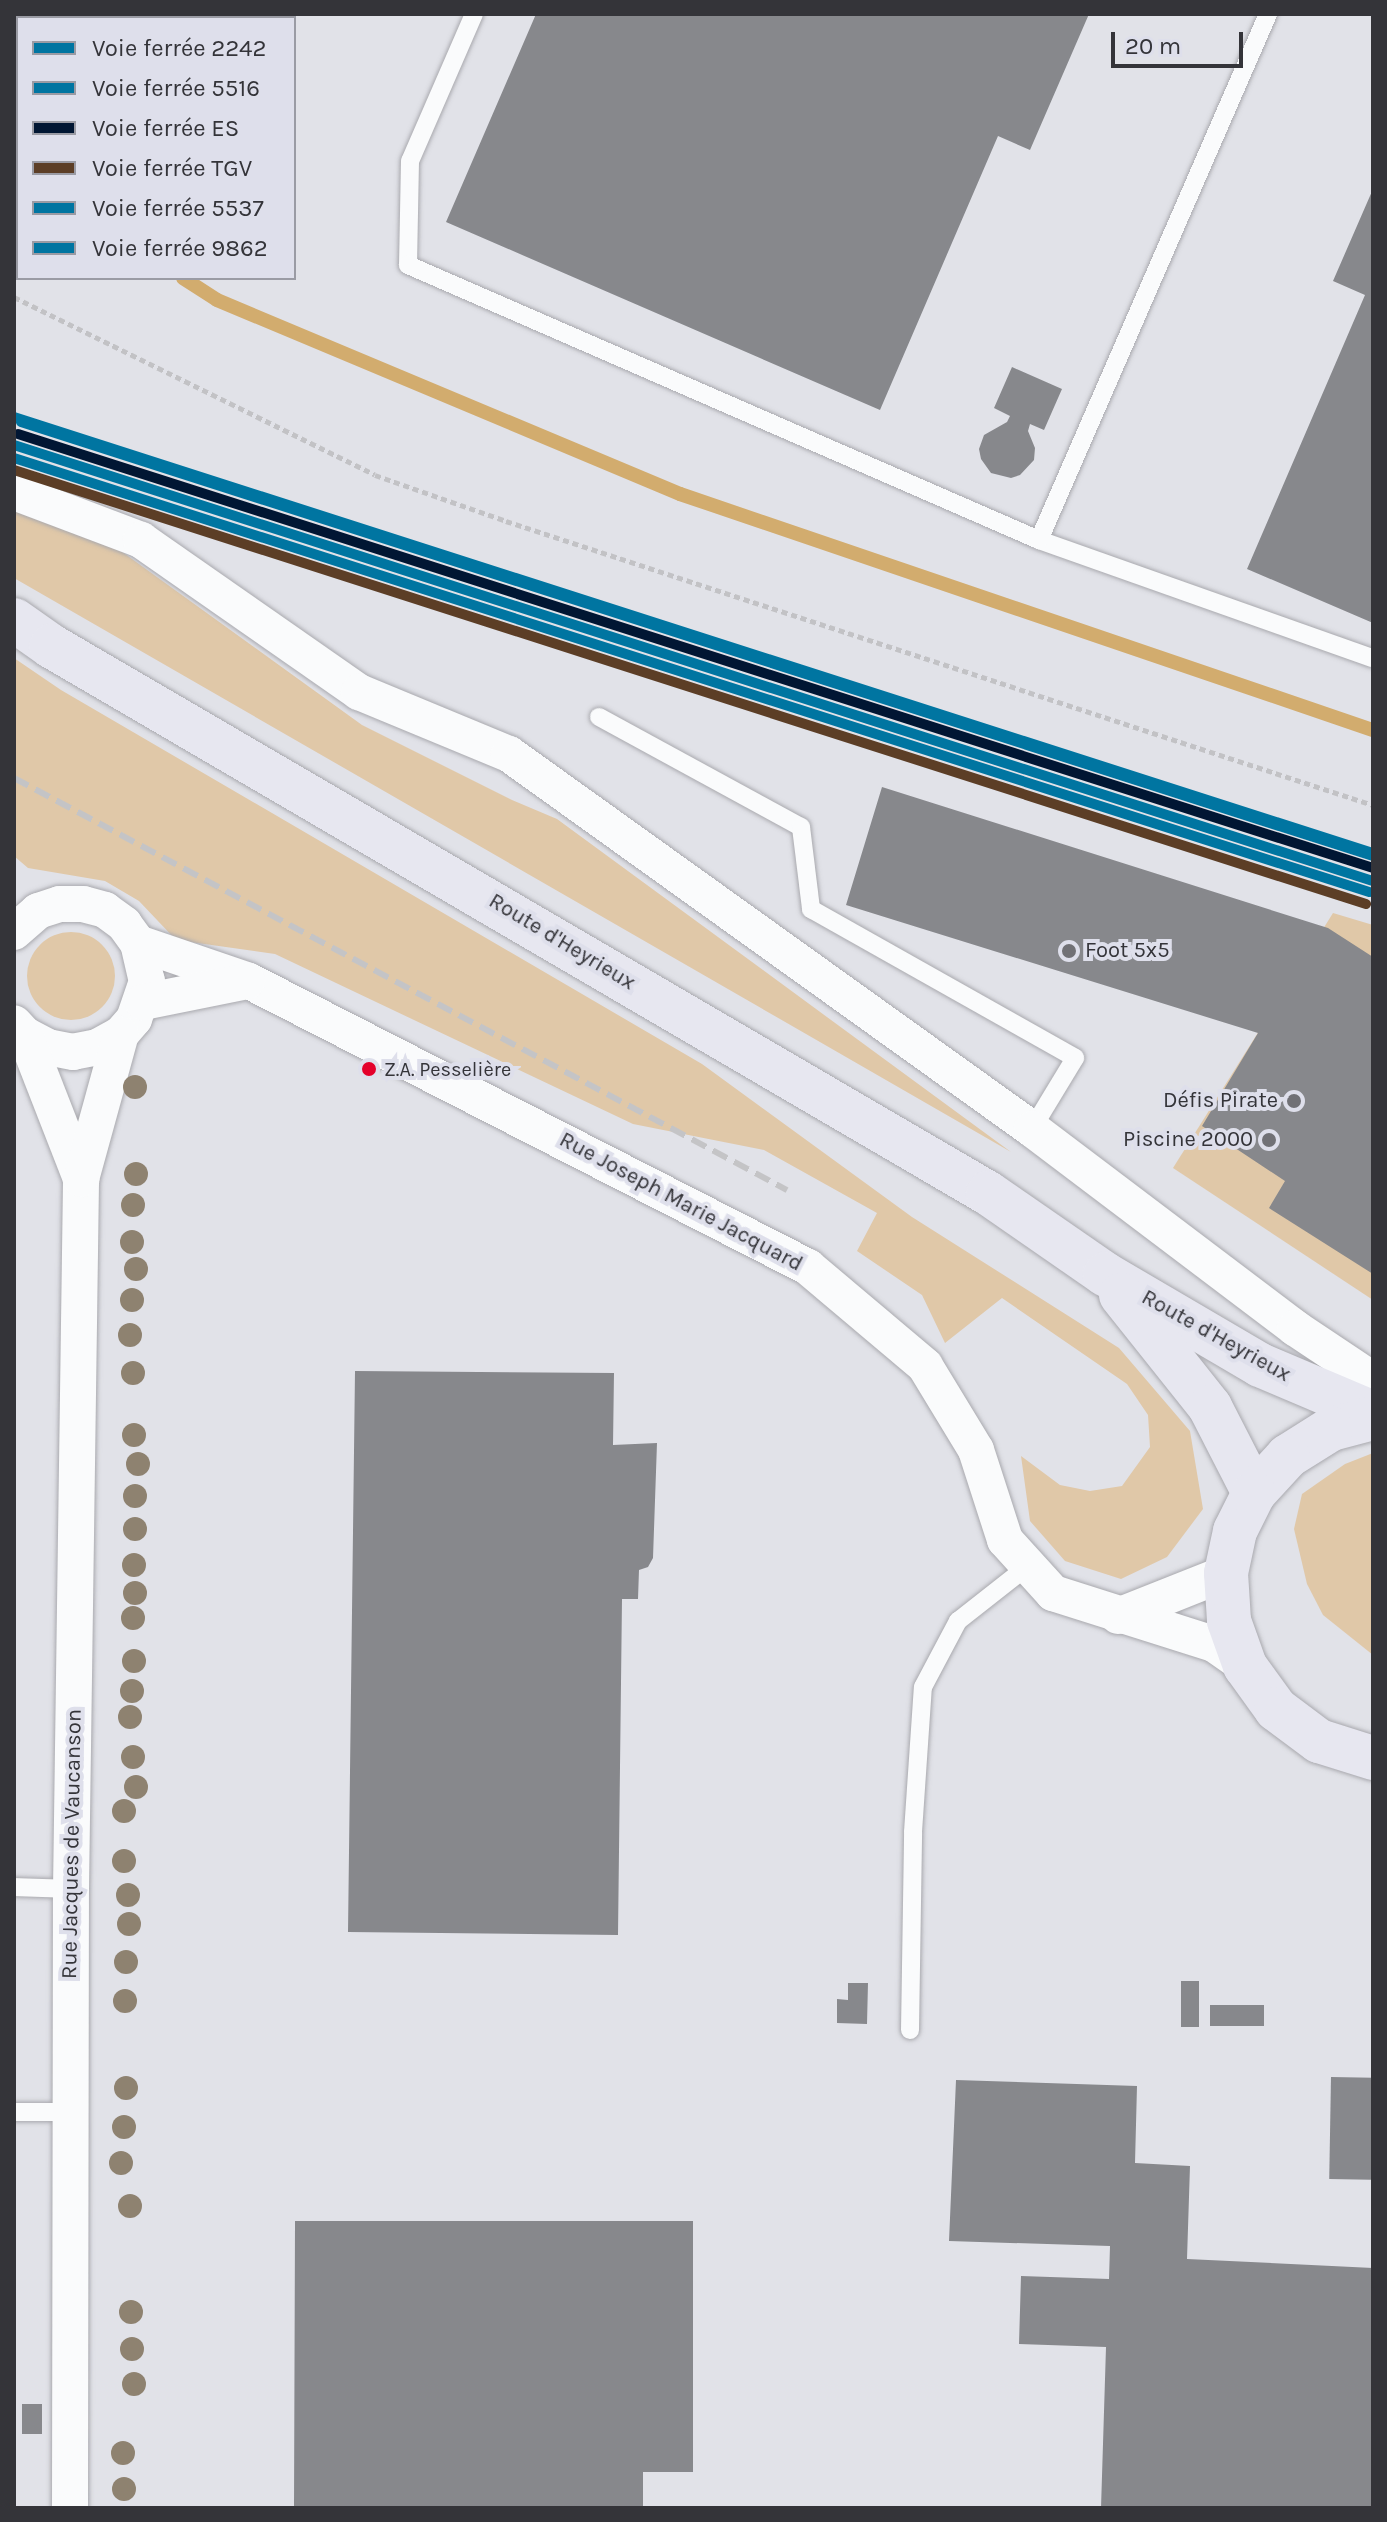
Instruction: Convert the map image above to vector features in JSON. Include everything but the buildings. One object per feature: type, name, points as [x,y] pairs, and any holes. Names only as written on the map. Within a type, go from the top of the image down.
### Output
[{"type":"main road","name":"Route d'Heyrieux","points":[[14,620],[51,646],[988,1193],[1105,1274],[1260,1365],[1373,1416]]},
{"type":"main road","name":"Route d'Heyrieux","points":[[1105,1274],[1210,1407],[1254,1493]]},
{"type":"main road","points":[[1373,1416],[1331,1429],[1288,1456],[1254,1493],[1235,1531],[1226,1573],[1229,1621],[1245,1666],[1276,1709],[1319,1741],[1373,1758]]},
{"type":"street","points":[[14,492],[141,540],[359,692],[509,754],[1032,1129],[1295,1328],[1373,1380]]},
{"type":"street","points":[[20,1029],[48,1047],[73,1052],[98,1047],[121,1034],[143,1002],[147,981],[138,943],[124,924],[105,910],[83,904],[60,904],[22,912]]},
{"type":"street","name":"Rue Joseph Marie Jacquard","points":[[138,943],[249,981],[808,1267],[925,1366],[976,1450],[1005,1540],[1053,1593],[1214,1644],[1245,1666]]},
{"type":"street","points":[[143,1002],[249,981]]},
{"type":"street","name":"Rue Jacques de Vaucanson","points":[[20,1029],[81,1179]]},
{"type":"street","name":"Rue Jacques de Vaucanson","points":[[70,2508],[71,1889],[81,1179],[121,1034]]},
{"type":"street","points":[[1118,1616],[1226,1573]]},
{"type":"lane","points":[[474,14],[410,161],[408,265],[1039,540],[1373,658]]},
{"type":"lane","points":[[1039,540],[1268,14]]},
{"type":"lane","points":[[599,717],[801,827],[811,909],[1075,1058],[1032,1129]]},
{"type":"lane","points":[[910,2030],[913,1832],[923,1687],[958,1621],[1028,1566]]},
{"type":"lane","points":[[14,1887],[71,1889]]},
{"type":"lane","points":[[14,2112],[71,2112]]},
{"type":"path","points":[[14,297],[375,475],[521,526],[1373,805]]},
{"type":"shaded area","points":[[14,508],[96,533],[362,725],[512,800],[557,819],[1011,1152],[14,578]]},
{"type":"shaded area","points":[[14,658],[61,690],[702,1064],[912,1217],[1119,1348],[1190,1431],[1203,1509],[1167,1557],[1121,1579],[1065,1561],[1030,1521],[1021,1456],[1060,1485],[1090,1491],[1122,1486],[1150,1447],[1148,1415],[1127,1384],[1002,1298],[945,1343],[922,1295],[857,1251],[877,1213],[764,1150],[633,1124],[275,954],[176,940],[139,901],[105,881],[28,868],[14,856]]},
{"type":"shaded area","name":"Défis Pirate","points":[[1333,913],[1373,925],[1373,1300],[1173,1168]]},
{"type":"shaded area","points":[[71,932],[88,935],[102,945],[112,959],[115,976],[112,993],[102,1007],[88,1017],[71,1020],[54,1017],[40,1007],[30,993],[27,976],[30,959],[40,945],[54,935]]},
{"type":"shaded area","points":[[1373,1453],[1373,1655],[1323,1615],[1307,1584],[1294,1529],[1302,1494],[1345,1464]]},
{"type":"waterway","points":[[186,280],[217,300],[680,494],[1373,730]]},
{"type":"railway","points":[[14,778],[787,1190]]},
{"type":"rail line","name":"5537","points":[[14,417],[1373,853]]},
{"type":"rail line","name":"9862","points":[[21,422],[1373,856]]},
{"type":"rail line","name":"ES","points":[[18,434],[1373,868]]},
{"type":"rail line","name":"2242","points":[[14,445],[1373,881]]},
{"type":"rail line","name":"5516","points":[[14,458],[1369,892]]},
{"type":"rail line","name":"TGV","points":[[14,470],[1366,904]]},
{"type":"place","name":"Foot 5x5","points":[[1069,951]]},
{"type":"place","name":"Z.A. Pesselière","points":[[369,1069]]},
{"type":"place","name":"Défis Pirate","points":[[1294,1101]]},
{"type":"place","name":"Piscine 2000","points":[[1269,1140]]}]
